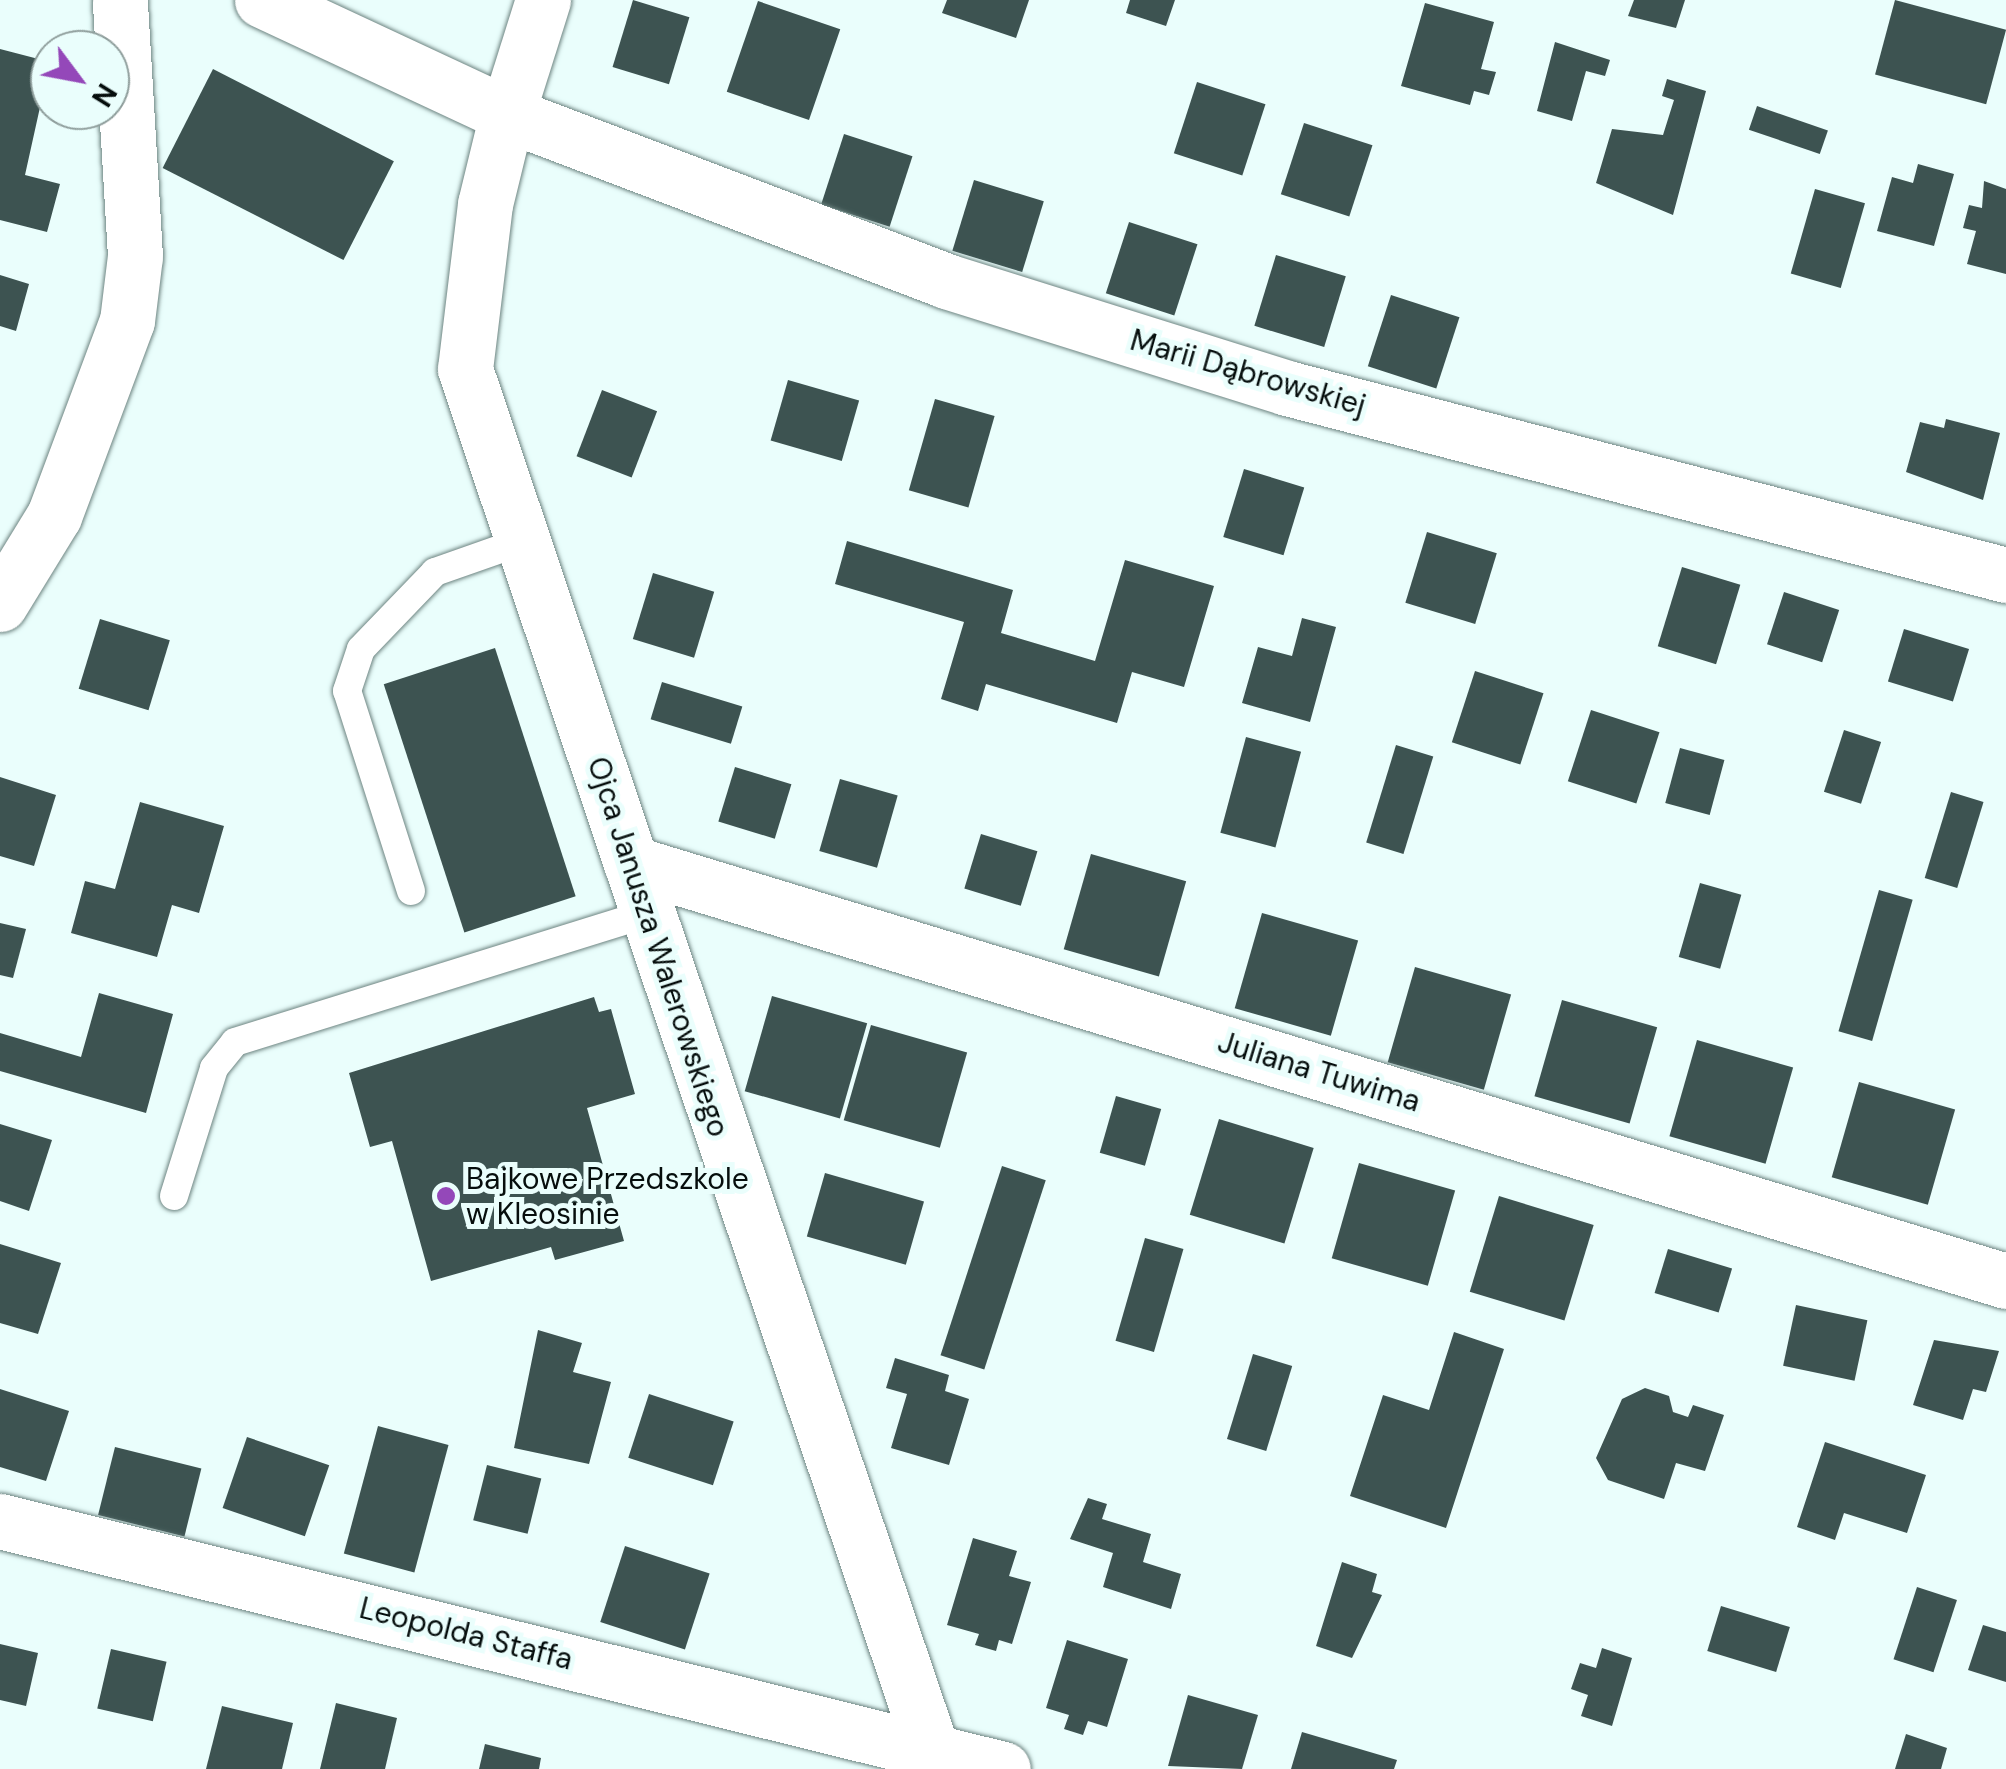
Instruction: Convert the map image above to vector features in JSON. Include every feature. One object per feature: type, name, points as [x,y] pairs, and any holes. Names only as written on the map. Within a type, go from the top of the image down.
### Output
[{"type":"street","points":[[0,604],[54,516],[128,321],[135,256],[120,0]]},
{"type":"street","name":"Marii Dąbrowskiej","points":[[262,0],[508,114],[946,281],[1268,382],[2006,575]]},
{"type":"street","name":"Ojca Janusza Walerowskiego","points":[[543,0],[484,204],[465,369],[934,1758]]},
{"type":"street","name":"Juliana Tuwima","points":[[631,862],[2006,1281]]},
{"type":"street","name":"Leopolda Staffa","points":[[0,1521],[934,1758],[1004,1769]]},
{"type":"lane","points":[[412,891],[346,692],[361,649],[435,572],[523,540]]},
{"type":"lane","points":[[174,1196],[214,1068],[235,1042],[647,914]]},
{"type":"building","points":[[633,0],[689,17],[669,84],[613,67]]},
{"type":"building","points":[[947,0],[1029,0],[1016,38],[942,13]]},
{"type":"building","points":[[1130,0],[1175,0],[1166,26],[1126,13]]},
{"type":"building","points":[[1634,0],[1685,0],[1676,28],[1628,16]]},
{"type":"building","points":[[1895,0],[2006,30],[1986,104],[1875,74]]},
{"type":"building","points":[[758,1],[840,29],[809,120],[727,92]]},
{"type":"building","points":[[1425,3],[1494,22],[1481,69],[1496,72],[1489,95],[1474,91],[1470,105],[1401,86]]},
{"type":"building","points":[[1555,42],[1610,60],[1605,76],[1586,71],[1572,121],[1537,111]]},
{"type":"building","points":[[0,49],[30,57],[30,130],[35,130],[25,175],[60,184],[47,232],[0,220]]},
{"type":"building","points":[[213,69],[394,161],[343,260],[163,168]]},
{"type":"building","points":[[1667,79],[1706,91],[1673,215],[1596,183],[1612,129],[1663,135],[1674,100],[1662,96]]},
{"type":"building","points":[[1197,82],[1265,104],[1242,176],[1174,153]]},
{"type":"building","points":[[1757,106],[1828,130],[1820,154],[1749,130]]},
{"type":"building","points":[[1304,123],[1372,145],[1349,217],[1281,194]]},
{"type":"building","points":[[844,134],[912,156],[890,227],[821,204]]},
{"type":"building","points":[[1918,164],[1954,174],[1934,246],[1877,231],[1892,177],[1913,183]]},
{"type":"building","points":[[974,180],[1044,201],[1022,272],[952,251]]},
{"type":"building","points":[[1984,181],[2006,189],[2006,274],[1967,264],[1976,231],[1963,228],[1969,205],[1982,208]]},
{"type":"building","points":[[1815,189],[1865,203],[1841,288],[1791,274]]},
{"type":"building","points":[[1129,222],[1197,244],[1174,316],[1106,293]]},
{"type":"building","points":[[1276,255],[1346,276],[1324,347],[1254,326]]},
{"type":"building","points":[[0,275],[29,284],[16,331],[0,326]]},
{"type":"building","points":[[1391,295],[1459,317],[1436,389],[1368,366]]},
{"type":"building","points":[[788,380],[859,400],[842,461],[771,441]]},
{"type":"building","points":[[602,390],[657,411],[632,477],[577,456]]},
{"type":"building","points":[[935,399],[995,416],[968,507],[909,490]]},
{"type":"building","points":[[1946,419],[2000,433],[1983,500],[1906,472],[1920,422],[1944,428]]},
{"type":"building","points":[[1244,469],[1304,487],[1283,555],[1223,537]]},
{"type":"building","points":[[1427,532],[1497,553],[1475,624],[1405,603]]},
{"type":"building","points":[[847,541],[1013,590],[1001,633],[1095,661],[1125,560],[1214,586],[1184,687],[1132,672],[1117,723],[986,684],[978,711],[941,699],[964,622],[835,584]]},
{"type":"building","points":[[1682,567],[1740,585],[1716,664],[1658,646]]},
{"type":"building","points":[[653,573],[714,592],[694,658],[633,639]]},
{"type":"building","points":[[1784,592],[1839,610],[1822,662],[1767,644]]},
{"type":"building","points":[[1302,618],[1336,627],[1310,722],[1242,703],[1258,647],[1292,656]]},
{"type":"building","points":[[100,619],[170,640],[148,710],[79,689]]},
{"type":"building","points":[[1904,629],[1969,649],[1953,701],[1888,682]]},
{"type":"building","points":[[495,648],[576,896],[464,932],[384,684]]},
{"type":"building","points":[[1475,671],[1543,693],[1520,765],[1452,742]]},
{"type":"building","points":[[662,682],[742,707],[731,744],[651,719]]},
{"type":"building","points":[[1591,710],[1659,732],[1636,804],[1568,781]]},
{"type":"building","points":[[1844,730],[1881,742],[1861,804],[1824,792]]},
{"type":"building","points":[[1246,737],[1301,752],[1275,847],[1220,833]]},
{"type":"building","points":[[1396,745],[1433,756],[1403,854],[1366,843]]},
{"type":"building","points":[[1680,748],[1724,760],[1710,815],[1665,803]]},
{"type":"building","points":[[735,767],[791,784],[775,839],[718,822]]},
{"type":"building","points":[[0,777],[56,795],[34,866],[0,856]]},
{"type":"building","points":[[840,779],[898,796],[877,868],[819,851]]},
{"type":"building","points":[[1951,792],[1984,802],[1957,888],[1925,878]]},
{"type":"building","points":[[140,802],[224,826],[199,913],[172,905],[157,957],[71,933],[85,881],[115,889]]},
{"type":"building","points":[[981,834],[1037,851],[1021,906],[964,889]]},
{"type":"building","points":[[1091,854],[1186,881],[1159,976],[1064,949]]},
{"type":"building","points":[[1700,883],[1741,895],[1720,969],[1679,957]]},
{"type":"building","points":[[1879,890],[1913,900],[1872,1041],[1838,1031]]},
{"type":"building","points":[[1262,913],[1358,941],[1331,1036],[1235,1008]]},
{"type":"building","points":[[0,923],[26,929],[13,978],[0,975]]},
{"type":"building","points":[[1415,967],[1511,995],[1484,1090],[1388,1062]]},
{"type":"building","points":[[99,993],[173,1014],[146,1113],[0,1071],[0,1033],[81,1057]]},
{"type":"building","points":[[772,996],[867,1023],[840,1118],[745,1091]]},
{"type":"building","points":[[594,997],[599,1012],[611,1009],[635,1094],[587,1108],[624,1241],[555,1260],[551,1247],[431,1281],[392,1141],[370,1147],[349,1073]]},
{"type":"building","points":[[1562,1000],[1657,1027],[1630,1123],[1534,1096]]},
{"type":"building","points":[[871,1025],[967,1053],[940,1148],[844,1120]]},
{"type":"building","points":[[1697,1040],[1793,1068],[1766,1164],[1669,1136]]},
{"type":"building","points":[[1859,1082],[1955,1110],[1928,1205],[1832,1177]]},
{"type":"building","points":[[1116,1096],[1161,1109],[1145,1166],[1100,1153]]},
{"type":"building","points":[[1219,1119],[1314,1148],[1284,1244],[1190,1215]]},
{"type":"building","points":[[0,1124],[52,1140],[29,1211],[0,1201]]},
{"type":"building","points":[[1359,1163],[1455,1191],[1428,1286],[1332,1258]]},
{"type":"building","points":[[1002,1166],[1046,1180],[984,1369],[941,1355]]},
{"type":"building","points":[[825,1173],[924,1201],[906,1265],[807,1236]]},
{"type":"building","points":[[1499,1196],[1594,1225],[1564,1321],[1470,1292]]},
{"type":"building","points":[[1145,1238],[1183,1249],[1154,1352],[1116,1341]]},
{"type":"building","points":[[0,1244],[61,1263],[38,1334],[0,1323]]},
{"type":"building","points":[[1668,1249],[1732,1269],[1719,1313],[1655,1293]]},
{"type":"building","points":[[1796,1305],[1867,1320],[1855,1381],[1783,1366]]},
{"type":"building","points":[[538,1330],[582,1343],[573,1372],[611,1382],[589,1464],[514,1448]]},
{"type":"building","points":[[1454,1332],[1504,1349],[1446,1528],[1350,1496],[1383,1395],[1429,1410]]},
{"type":"building","points":[[1934,1340],[1999,1351],[1986,1392],[1973,1389],[1963,1420],[1913,1405]]},
{"type":"building","points":[[1253,1354],[1292,1366],[1266,1451],[1227,1439]]},
{"type":"building","points":[[895,1358],[949,1375],[945,1391],[969,1399],[949,1465],[891,1448],[907,1394],[886,1388]]},
{"type":"building","points":[[1645,1388],[1669,1396],[1673,1412],[1688,1417],[1693,1405],[1724,1415],[1705,1471],[1676,1463],[1664,1499],[1608,1480],[1596,1458],[1622,1399]]},
{"type":"building","points":[[0,1389],[69,1411],[46,1481],[0,1467]]},
{"type":"building","points":[[649,1394],[734,1422],[713,1485],[628,1458]]},
{"type":"building","points":[[378,1426],[449,1445],[414,1572],[344,1554]]},
{"type":"building","points":[[247,1437],[329,1465],[305,1536],[223,1508]]},
{"type":"building","points":[[1825,1442],[1926,1475],[1907,1533],[1844,1513],[1835,1540],[1797,1527]]},
{"type":"building","points":[[115,1447],[201,1469],[184,1536],[98,1515]]},
{"type":"building","points":[[487,1465],[541,1479],[528,1534],[473,1520]]},
{"type":"building","points":[[1088,1498],[1107,1504],[1102,1519],[1151,1534],[1143,1562],[1181,1574],[1171,1609],[1103,1587],[1113,1553],[1070,1539]]},
{"type":"building","points":[[973,1538],[1017,1551],[1009,1576],[1031,1582],[1012,1644],[999,1640],[996,1651],[975,1645],[979,1634],[947,1625]]},
{"type":"building","points":[[625,1546],[710,1574],[685,1650],[600,1622]]},
{"type":"building","points":[[1342,1562],[1377,1574],[1372,1592],[1382,1595],[1352,1658],[1316,1646]]},
{"type":"building","points":[[1917,1587],[1957,1600],[1933,1672],[1894,1659]]},
{"type":"building","points":[[1721,1606],[1790,1627],[1776,1672],[1707,1651]]},
{"type":"building","points":[[1983,1625],[2006,1632],[2006,1682],[1968,1670]]},
{"type":"building","points":[[1067,1640],[1128,1659],[1107,1727],[1088,1721],[1083,1735],[1064,1729],[1069,1715],[1046,1708]]},
{"type":"building","points":[[0,1644],[38,1653],[26,1706],[0,1700]]},
{"type":"building","points":[[1602,1648],[1632,1658],[1612,1726],[1581,1716],[1588,1695],[1571,1689],[1580,1663],[1596,1668]]},
{"type":"building","points":[[111,1649],[167,1662],[153,1721],[97,1708]]},
{"type":"building","points":[[1188,1695],[1258,1715],[1242,1769],[1168,1766]]},
{"type":"building","points":[[336,1703],[397,1718],[385,1769],[320,1769]]},
{"type":"building","points":[[222,1706],[293,1723],[282,1769],[206,1769]]},
{"type":"building","points":[[1302,1732],[1397,1760],[1394,1769],[1291,1769]]},
{"type":"building","points":[[1906,1734],[1947,1748],[1941,1769],[1895,1769]]},
{"type":"building","points":[[485,1744],[541,1758],[539,1769],[479,1769]]},
{"type":"place","name":"Bajkowe Przedszkole w Kleosinie","points":[[446,1196]]}]
